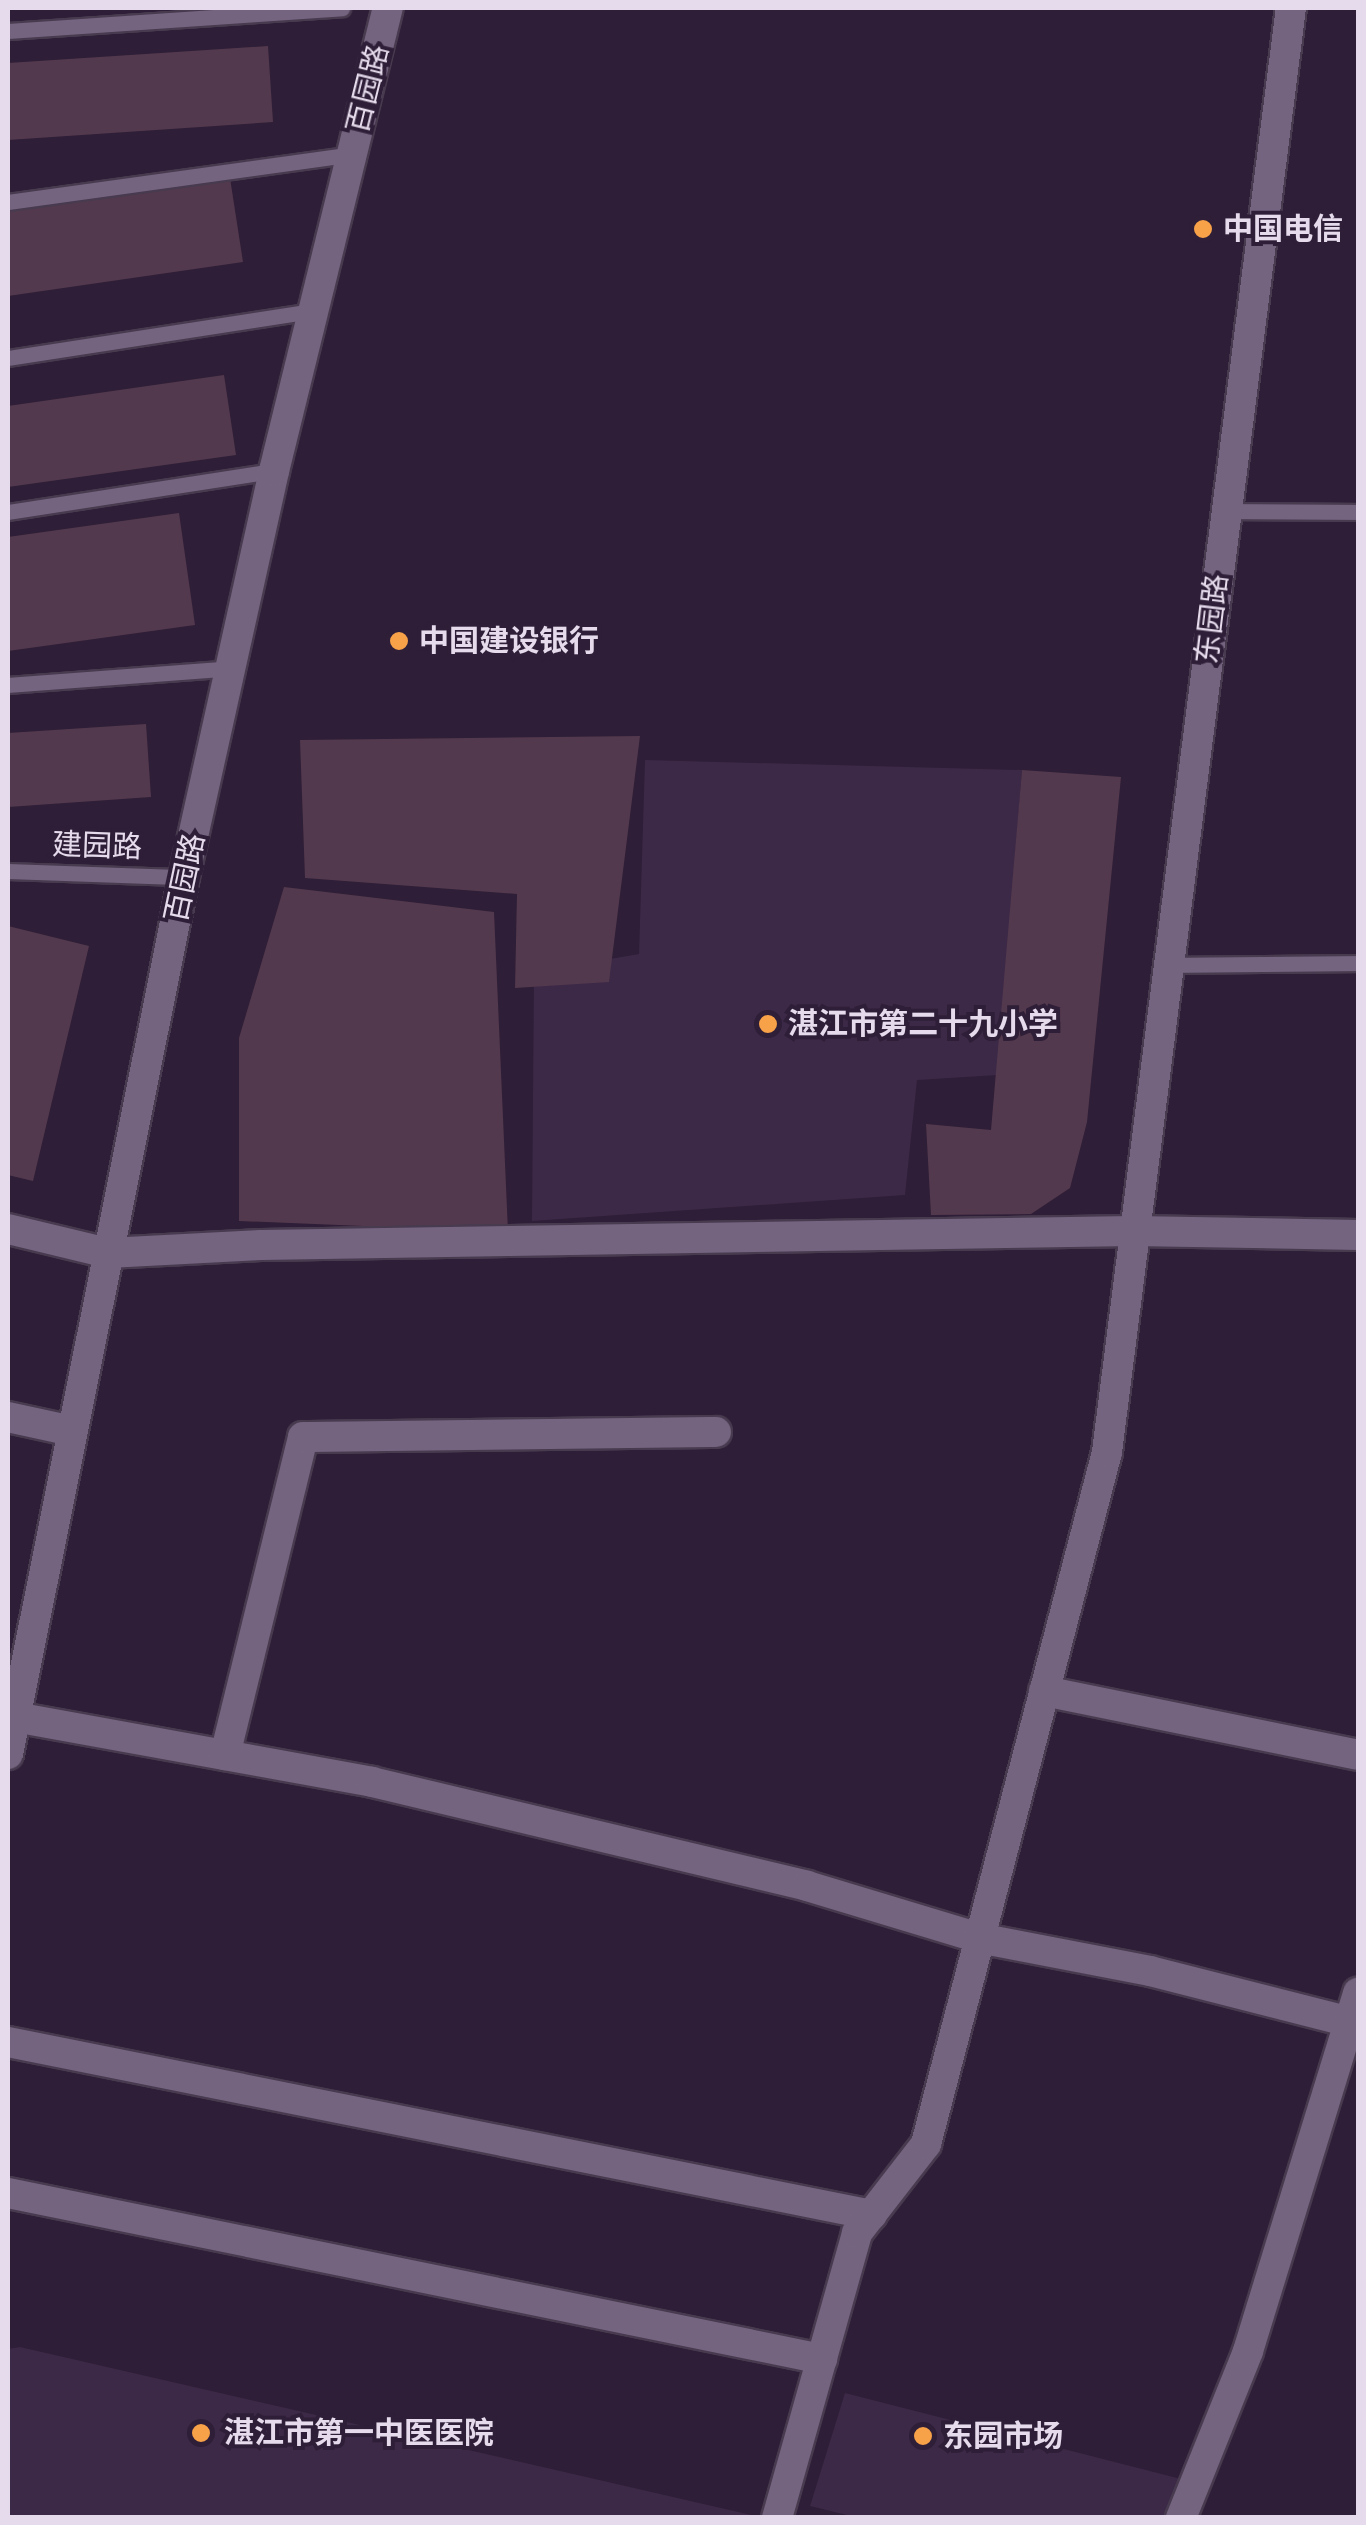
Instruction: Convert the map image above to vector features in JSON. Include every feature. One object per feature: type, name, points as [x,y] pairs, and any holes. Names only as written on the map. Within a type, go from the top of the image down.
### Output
[{"type":"street","name":"百园路","points":[[8,1754],[184,877],[274,471],[388,8]]},
{"type":"street","name":"东园路","points":[[776,2518],[857,2234],[926,2144],[1107,1452],[1291,8]]},
{"type":"street","points":[[8,1228],[108,1253],[261,1245],[1133,1231],[1358,1235]]},
{"type":"street","points":[[8,1418],[72,1431]]},
{"type":"street","points":[[225,1755],[303,1436],[716,1432]]},
{"type":"street","points":[[1044,1691],[1358,1755]]},
{"type":"street","points":[[15,1717],[372,1782],[807,1886],[979,1938],[1356,2012],[1248,2351],[1181,2518]]},
{"type":"street","points":[[8,2042],[872,2215]]},
{"type":"street","points":[[8,2193],[822,2359]]},
{"type":"lane","points":[[8,31],[342,8]]},
{"type":"lane","points":[[8,202],[352,154]]},
{"type":"lane","points":[[8,358],[313,311]]},
{"type":"lane","points":[[8,512],[274,471]]},
{"type":"lane","points":[[1226,510],[1358,512]]},
{"type":"lane","points":[[8,685],[233,668]]},
{"type":"lane","name":"建园路","points":[[8,871],[184,877]]},
{"type":"lane","points":[[1167,965],[1358,963]]},
{"type":"shaded area","name":"湛江市第二十九小学","points":[[645,760],[1022,770],[998,1075],[917,1080],[905,1195],[532,1221],[534,972],[639,954]]},
{"type":"shaded area","name":"湛江市第一中医医院","points":[[20,2347],[760,2517],[8,2517],[8,2349]]},
{"type":"shaded area","name":"东园市场","points":[[845,2393],[1185,2480],[1170,2517],[859,2518],[810,2506]]},
{"type":"building","points":[[268,46],[273,122],[8,140],[8,63]]},
{"type":"building","points":[[230,178],[243,262],[8,296],[8,210]]},
{"type":"building","points":[[224,375],[236,455],[8,487],[8,406]]},
{"type":"building","points":[[179,513],[195,625],[8,651],[8,537]]},
{"type":"building","points":[[146,724],[151,797],[8,807],[8,733]]},
{"type":"building","points":[[640,736],[609,982],[515,988],[517,894],[305,878],[300,740]]},
{"type":"building","points":[[1022,770],[1121,777],[1087,1122],[1070,1188],[1031,1214],[931,1215],[926,1124],[991,1130]]},
{"type":"building","points":[[284,887],[494,912],[508,1232],[239,1221],[239,1038]]},
{"type":"building","points":[[8,926],[89,946],[33,1181],[8,1175]]},
{"type":"place","name":"中国电信","points":[[1203,229]]},
{"type":"place","name":"中国建设银行","points":[[399,641]]},
{"type":"place","name":"湛江市第二十九小学","points":[[768,1024]]},
{"type":"place","name":"湛江市第一中医医院","points":[[201,2433]]},
{"type":"place","name":"东园市场","points":[[923,2436]]}]
